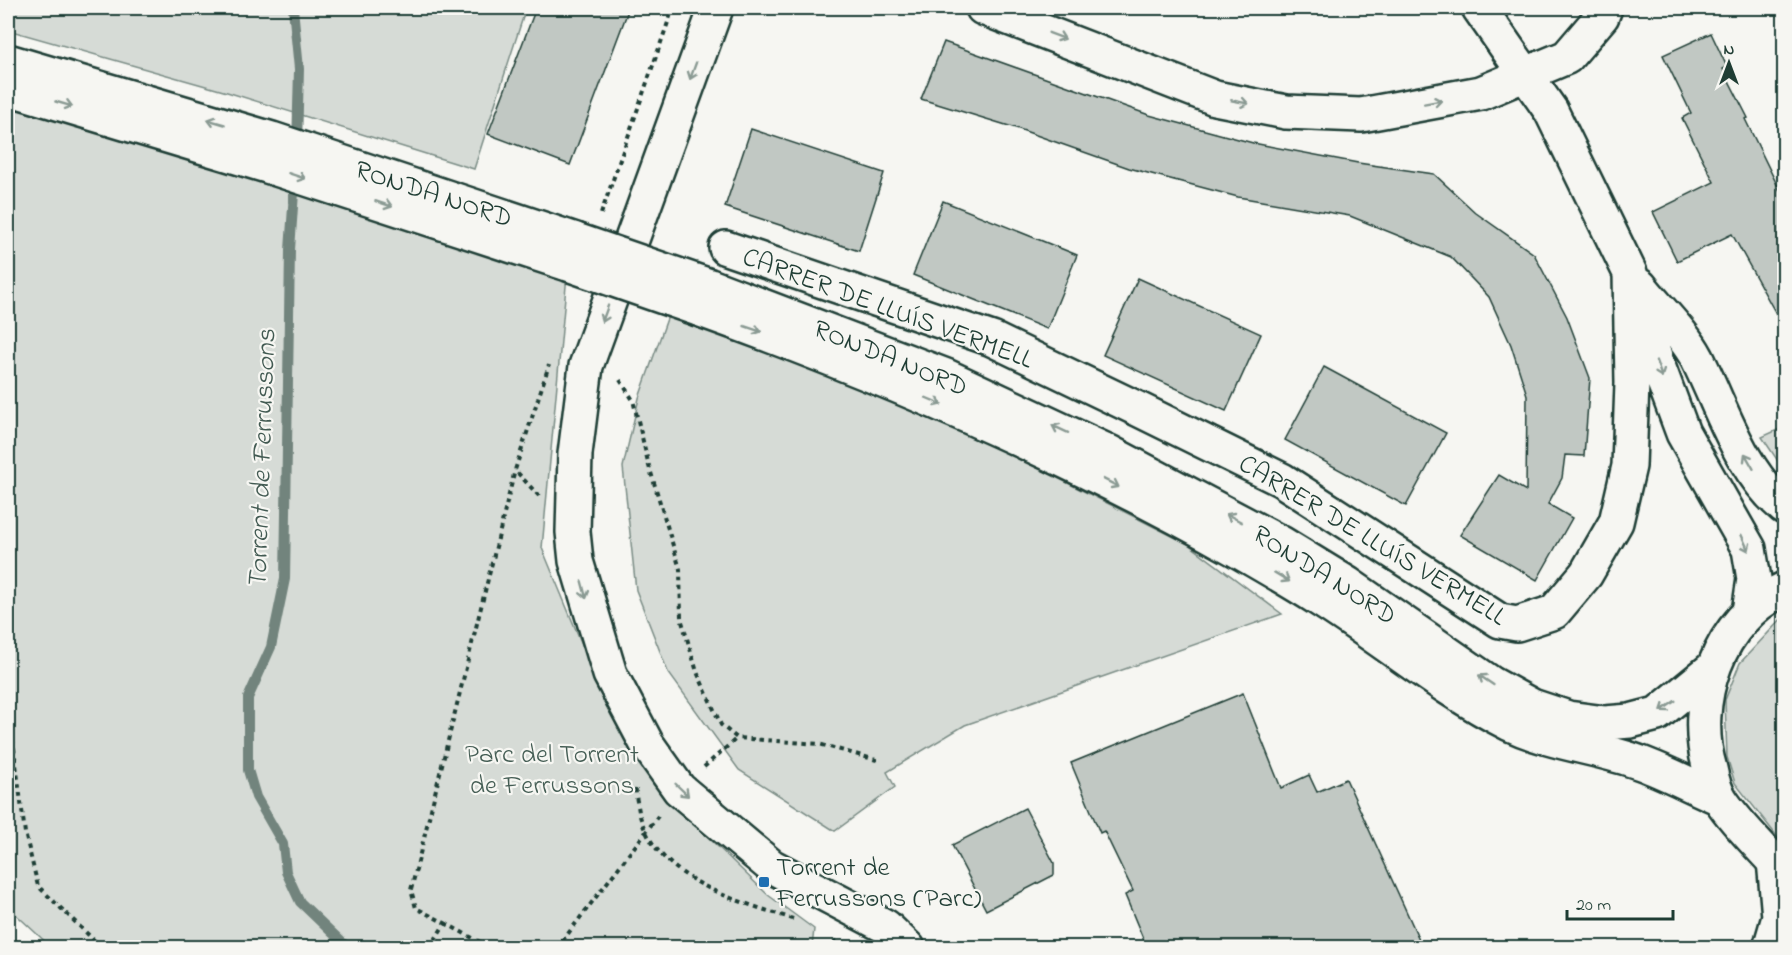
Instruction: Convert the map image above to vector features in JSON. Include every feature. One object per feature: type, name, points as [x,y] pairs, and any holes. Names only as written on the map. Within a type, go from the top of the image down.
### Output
[{"type":"street","points":[[982,8],[1215,98],[1286,112],[1361,115],[1481,93],[1568,57],[1602,16],[1605,8]]},
{"type":"street","points":[[1479,8],[1551,111],[1630,273],[1657,363],[1683,433],[1749,549],[1754,579],[1749,612]]},
{"type":"street","points":[[714,12],[586,366],[575,454],[573,532],[576,561],[610,674],[647,744],[679,789],[771,866],[885,926],[908,948]]},
{"type":"street","name":"RONDA NORD","points":[[8,62],[269,153],[580,242],[866,372],[990,425],[1125,490],[1235,549],[1319,599],[1446,686],[1512,725],[1553,740],[1641,763],[1720,798]]},
{"type":"street","name":"RONDA NORD","points":[[8,88],[269,153]]},
{"type":"street","name":"CARRER DE LLUÍS VERMELL","points":[[726,248],[1002,344],[1282,480],[1500,621],[1517,624],[1554,612],[1586,574],[1616,522],[1629,466],[1632,383],[1630,273]]},
{"type":"street","points":[[1630,273],[1696,356],[1732,434],[1757,475],[1785,507]]},
{"type":"street","name":"RONDA NORD","points":[[704,298],[946,376],[1111,453],[1281,543],[1348,584],[1492,684],[1532,706],[1568,718],[1605,723],[1629,721],[1657,714],[1680,698],[1713,668]]},
{"type":"street","points":[[1770,948],[1779,917],[1779,867],[1720,798],[1705,754],[1703,722],[1705,697],[1720,652],[1749,612],[1785,589]]},
{"type":"path","points":[[580,242],[673,8]]},
{"type":"path","points":[[586,366],[623,381],[633,400],[649,466],[680,568],[681,618],[697,672],[721,725],[737,738],[819,744],[880,761]]},
{"type":"path","points":[[491,948],[416,908],[411,890],[515,470]]},
{"type":"path","points":[[8,703],[25,832],[38,886],[102,948]]},
{"type":"path","points":[[557,948],[679,789],[737,738]]},
{"type":"path","points":[[647,744],[635,793],[642,824],[661,854],[690,879],[737,900],[796,920]]},
{"type":"path","points":[[430,948],[446,923]]},
{"type":"path","points":[[831,937],[841,948]]},
{"type":"green space","points":[[8,8],[526,8],[474,169],[227,92],[8,30]]},
{"type":"green space","name":"Parc del Torrent de Ferrussons","points":[[8,88],[568,264],[542,548],[610,712],[654,785],[768,895],[814,929],[812,947],[51,947],[8,907]]},
{"type":"green space","points":[[669,313],[939,418],[1188,544],[1282,614],[965,725],[887,772],[895,787],[835,831],[739,770],[668,672],[636,590],[623,467],[639,398]]},
{"type":"green space","points":[[1784,427],[1784,470],[1762,437]]},
{"type":"green space","points":[[1784,616],[1784,845],[1735,783],[1727,757],[1725,700],[1740,663]]},
{"type":"building","points":[[536,8],[629,8],[570,165],[488,134]]},
{"type":"building","points":[[1711,33],[1727,67],[1723,69],[1748,118],[1745,119],[1785,201],[1785,330],[1732,234],[1677,261],[1653,212],[1714,182],[1682,118],[1691,113],[1663,55]]},
{"type":"building","points":[[944,42],[1149,115],[1253,143],[1358,163],[1434,174],[1476,213],[1534,254],[1567,317],[1590,378],[1584,456],[1565,455],[1562,478],[1548,504],[1572,518],[1537,580],[1460,535],[1499,475],[1526,491],[1527,395],[1511,345],[1489,297],[1451,257],[1350,216],[1238,197],[1129,168],[1019,129],[921,99]]},
{"type":"building","points":[[751,129],[884,173],[859,251],[725,207]]},
{"type":"building","points":[[943,201],[1077,255],[1047,329],[913,275]]},
{"type":"building","points":[[1138,278],[1261,334],[1226,411],[1103,355]]},
{"type":"building","points":[[1324,367],[1446,433],[1406,506],[1285,440]]},
{"type":"building","points":[[1243,693],[1281,788],[1309,775],[1317,792],[1346,779],[1423,948],[1147,948],[1125,895],[1133,891],[1104,831],[1100,833],[1071,763]]},
{"type":"building","points":[[1025,808],[1054,863],[1054,875],[986,910],[952,845]]},
{"type":"waterway","name":"Torrent de Ferrussons","points":[[293,8],[299,69],[297,145]]},
{"type":"waterway","name":"Torrent de Ferrussons","points":[[295,178],[290,250],[285,579],[271,647],[248,698],[248,770],[256,797],[283,844],[286,872],[300,902],[348,948]]},
{"type":"place","name":"Torrent de Ferrussons (Parc)","points":[[764,882]]}]
